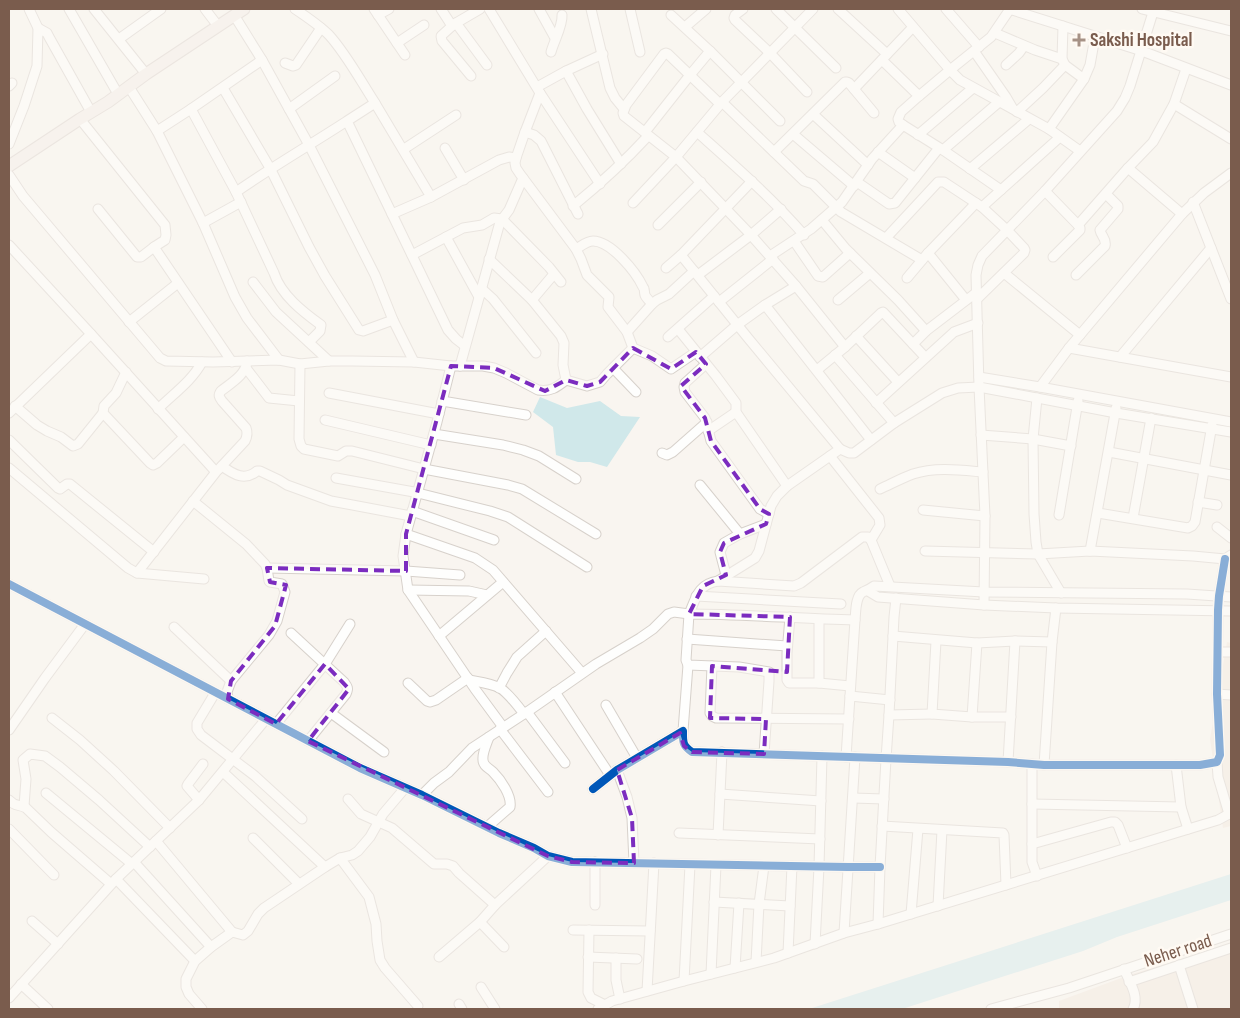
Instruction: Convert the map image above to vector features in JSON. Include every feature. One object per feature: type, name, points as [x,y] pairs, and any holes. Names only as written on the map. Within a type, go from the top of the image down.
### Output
[{"type":"main road","points":[[9,166],[244,9]]},
{"type":"street","points":[[9,144],[37,66],[38,28],[29,9]]},
{"type":"street","points":[[69,9],[118,94]]},
{"type":"street","points":[[94,9],[146,74]]},
{"type":"street","points":[[142,9],[148,17]]},
{"type":"street","points":[[119,39],[161,9]]},
{"type":"street","points":[[205,9],[218,26]]},
{"type":"street","points":[[295,9],[321,28],[341,50],[404,150],[431,197]]},
{"type":"street","points":[[389,9],[376,12],[405,55]]},
{"type":"street","points":[[441,9],[487,64]]},
{"type":"street","points":[[471,76],[442,41],[441,36],[454,24],[480,9]]},
{"type":"street","points":[[489,9],[600,184]]},
{"type":"street","points":[[539,9],[555,38]]},
{"type":"street","points":[[591,9],[612,94],[624,109]]},
{"type":"street","points":[[684,27],[706,9]]},
{"type":"street","points":[[743,9],[735,15],[735,20],[807,92]]},
{"type":"street","points":[[776,9],[836,68]]},
{"type":"street","points":[[633,203],[676,157],[721,103],[813,9]]},
{"type":"street","points":[[838,9],[919,96]]},
{"type":"street","points":[[898,9],[960,80],[1048,129],[1080,151]]},
{"type":"street","points":[[946,9],[976,49],[1015,111]]},
{"type":"street","points":[[1001,190],[903,125],[899,122],[898,118],[919,96],[995,32],[1010,9],[1142,51],[1231,85]]},
{"type":"street","points":[[1142,9],[1153,10],[1231,31]]},
{"type":"street","points":[[634,10],[640,52]]},
{"type":"street","points":[[984,605],[985,516],[978,377],[976,275],[978,265],[982,256],[1045,191],[1117,111],[1130,86],[1153,10]]},
{"type":"street","points":[[234,15],[262,60],[309,145],[375,275],[392,320],[414,362]]},
{"type":"street","points":[[551,52],[562,23],[562,15]]},
{"type":"street","points":[[671,15],[780,121]]},
{"type":"street","points":[[397,43],[424,25]]},
{"type":"street","points":[[1015,111],[1044,88],[1064,62],[1063,26]]},
{"type":"street","points":[[854,89],[913,27]]},
{"type":"street","points":[[38,28],[50,37],[91,112]]},
{"type":"street","points":[[285,63],[293,66],[298,64],[321,28]]},
{"type":"street","points":[[995,32],[1064,62],[1084,79]]},
{"type":"street","points":[[1048,129],[1084,79],[1090,65],[1095,37]]},
{"type":"street","points":[[1006,65],[1016,57],[1024,46]]},
{"type":"street","points":[[525,132],[541,140],[575,210],[621,164],[647,134],[710,51]]},
{"type":"street","points":[[603,54],[566,71],[539,90],[516,158],[516,168],[576,249],[587,275],[607,294],[609,299],[607,305],[627,332],[633,348],[652,356],[671,369],[701,358]]},
{"type":"street","points":[[845,347],[796,286],[727,208],[676,157],[624,116],[624,109],[664,54],[668,54],[804,181],[813,184],[836,208],[886,238],[925,257],[966,300]]},
{"type":"street","points":[[156,132],[262,60]]},
{"type":"street","points":[[1078,225],[1153,142],[1174,104],[1186,69]]},
{"type":"street","points":[[566,71],[621,164]]},
{"type":"street","points":[[289,109],[336,76]]},
{"type":"street","points":[[774,152],[844,82],[849,83],[874,113]]},
{"type":"street","points":[[129,86],[156,132],[203,224],[246,318],[279,360]]},
{"type":"street","points":[[223,88],[270,168],[309,248],[359,330],[363,331],[392,320]]},
{"type":"street","points":[[918,135],[973,88]]},
{"type":"street","points":[[793,134],[855,184],[892,204],[895,203],[941,149],[999,102]]},
{"type":"street","points":[[236,192],[270,168],[374,103]]},
{"type":"street","points":[[1174,104],[1231,139]]},
{"type":"street","points":[[191,110],[236,192],[277,282],[288,297],[321,326],[320,331],[309,342]]},
{"type":"street","points":[[813,114],[868,165]]},
{"type":"street","points":[[404,150],[456,115]]},
{"type":"street","points":[[970,169],[1029,118]]},
{"type":"street","points":[[80,119],[165,226],[165,240],[141,257],[137,257],[98,209]]},
{"type":"street","points":[[347,121],[448,330],[466,346]]},
{"type":"street","points":[[668,337],[804,235],[836,208],[878,152],[903,125]]},
{"type":"street","points":[[697,132],[752,181],[804,235]]},
{"type":"street","points":[[907,278],[925,257],[979,205],[1001,190],[1060,137]]},
{"type":"street","points":[[445,148],[464,180]]},
{"type":"street","points":[[878,152],[915,178]]},
{"type":"street","points":[[392,214],[431,197],[505,158],[516,158]]},
{"type":"street","points":[[1128,168],[1182,214]]},
{"type":"street","points":[[1040,387],[1069,348],[1182,214],[1193,202],[1231,173]]},
{"type":"street","points":[[9,175],[23,196],[129,322],[160,358],[166,361],[232,362],[246,365],[279,360],[300,364],[329,361],[414,362],[455,366],[483,366],[494,368],[538,390],[545,391],[553,389],[566,380]]},
{"type":"street","points":[[523,178],[509,210],[502,219],[489,259],[466,346],[455,366],[442,401],[406,534],[403,556],[408,590],[548,792]]},
{"type":"street","points":[[666,268],[681,255],[752,181]]},
{"type":"street","points":[[658,225],[701,182]]},
{"type":"street","points":[[886,238],[938,182],[944,182],[979,205],[1007,230],[1025,250],[1004,273],[977,295],[966,300],[926,331],[913,344]]},
{"type":"street","points":[[1045,191],[1080,228],[1053,257]]},
{"type":"street","points":[[1076,275],[1106,246],[1100,230],[1118,209],[1118,206],[1106,194]]},
{"type":"street","points":[[203,224],[241,202]]},
{"type":"street","points":[[1193,202],[1231,299]]},
{"type":"street","points":[[627,332],[657,300],[669,294],[751,235],[781,209]]},
{"type":"street","points":[[412,255],[462,228],[482,225],[494,218],[502,219],[561,282]]},
{"type":"street","points":[[822,220],[850,253],[898,300],[926,331]]},
{"type":"street","points":[[446,237],[481,293],[493,299],[536,353]]},
{"type":"street","points":[[576,249],[589,241],[607,245],[630,267],[644,288],[645,296],[652,304]]},
{"type":"street","points":[[794,241],[820,277],[823,277],[850,253]]},
{"type":"street","points":[[9,245],[184,437],[219,469],[244,477],[260,471],[287,485],[331,501],[412,514],[494,540]]},
{"type":"street","points":[[154,248],[232,362]]},
{"type":"street","points":[[1120,357],[1211,248]]},
{"type":"street","points":[[9,260],[16,252]]},
{"type":"street","points":[[681,255],[840,449],[851,454],[894,423],[942,393],[958,388],[979,387],[1151,418],[1212,424],[1231,422]]},
{"type":"street","points":[[489,259],[532,300],[561,336],[564,343],[563,365],[566,380]]},
{"type":"street","points":[[838,300],[870,273]]},
{"type":"street","points":[[1004,273],[1080,335]]},
{"type":"street","points":[[532,300],[554,274]]},
{"type":"street","points":[[254,282],[276,312],[329,361]]},
{"type":"street","points":[[129,322],[178,283]]},
{"type":"street","points":[[769,514],[760,509],[710,441],[705,418],[685,392],[684,387],[701,358],[737,325],[796,286]]},
{"type":"street","points":[[765,305],[872,440]]},
{"type":"street","points":[[817,370],[883,312],[925,357]]},
{"type":"street","points":[[876,403],[954,332],[978,323]]},
{"type":"street","points":[[678,329],[736,403],[736,412],[787,486]]},
{"type":"street","points":[[91,334],[12,410],[47,431],[61,437],[73,446],[78,444],[103,413],[104,406],[116,393],[126,372]]},
{"type":"street","points":[[856,336],[898,382]]},
{"type":"street","points":[[566,380],[587,386],[600,382],[633,348]]},
{"type":"street","points":[[1069,348],[1231,377]]},
{"type":"street","points":[[835,355],[894,423]]},
{"type":"street","points":[[158,409],[190,379],[202,362]]},
{"type":"street","points":[[300,364],[299,439],[301,446],[304,448],[338,456],[346,451],[352,451],[424,469],[522,489],[596,534]]},
{"type":"street","points":[[246,365],[269,398],[299,401]]},
{"type":"street","points":[[137,573],[219,469],[245,441],[247,432],[219,397],[219,394],[242,374],[246,365]]},
{"type":"street","points":[[613,368],[636,392]]},
{"type":"street","points":[[978,377],[1118,402],[1212,424],[1231,432]]},
{"type":"street","points":[[328,393],[440,414]]},
{"type":"street","points":[[1059,515],[1079,395]]},
{"type":"street","points":[[1037,398],[1032,439],[1034,514],[1038,554],[1060,593]]},
{"type":"street","points":[[442,401],[526,415]]},
{"type":"street","points":[[1090,551],[1118,402]]},
{"type":"street","points":[[662,453],[667,455],[674,452],[708,427],[736,412]]},
{"type":"street","points":[[103,413],[153,465],[184,437]]},
{"type":"street","points":[[1133,518],[1151,418]]},
{"type":"street","points":[[325,420],[431,444]]},
{"type":"street","points":[[1098,513],[1188,528],[1192,526],[1195,522],[1212,424]]},
{"type":"street","points":[[434,434],[523,450],[539,456],[576,479]]},
{"type":"street","points":[[981,435],[1032,439],[1071,446]]},
{"type":"street","points":[[9,440],[58,488],[60,489],[70,484],[154,552]]},
{"type":"street","points":[[718,581],[755,558],[759,551],[771,506],[777,496],[787,486],[840,449]]},
{"type":"street","points":[[1109,452],[1231,475]]},
{"type":"street","points":[[830,456],[879,518],[879,528],[871,540]]},
{"type":"street","points":[[9,468],[128,568],[137,573],[204,579]]},
{"type":"street","points":[[880,488],[908,476],[932,470],[952,469],[983,472]]},
{"type":"street","points":[[336,478],[418,492],[508,517],[587,567]]},
{"type":"street","points":[[700,485],[740,534]]},
{"type":"street","points":[[193,501],[246,544],[267,568],[270,582],[282,584],[284,592],[277,621],[270,635],[231,681],[227,692],[228,699]]},
{"type":"street","points":[[1198,502],[1217,505]]},
{"type":"street","points":[[923,510],[985,516]]},
{"type":"street","points":[[726,575],[720,552],[721,546],[740,534],[766,524]]},
{"type":"street","points":[[1217,527],[1230,534]]},
{"type":"street","points":[[406,534],[475,558],[493,570],[582,674]]},
{"type":"street","points":[[890,586],[871,540],[868,537],[862,537],[801,583],[794,586],[718,581],[710,582],[703,586],[696,596],[689,614],[686,660],[688,664],[683,731],[684,746],[692,752],[1008,762],[1044,765],[1200,765],[1217,762]]},
{"type":"street","points":[[589,930],[588,992],[591,998],[602,1007],[612,1001],[788,953],[844,933],[1037,876],[1218,820],[1230,814],[1218,777],[1217,762],[1220,755],[1217,694],[1218,610],[1219,596],[1228,557],[1090,551],[1038,554],[925,551]]},
{"type":"street","points":[[267,568],[406,571],[460,575]]},
{"type":"street","points":[[439,636],[503,582]]},
{"type":"street","points":[[9,584],[360,768],[422,795],[548,856],[572,862],[848,868],[880,867]]},
{"type":"street","points":[[844,933],[853,798],[849,720],[850,686],[855,620],[860,594],[874,586],[890,586],[984,592],[1231,597]]},
{"type":"street","points":[[408,590],[469,591],[486,595]]},
{"type":"street","points":[[868,591],[878,597],[984,605],[1231,611]]},
{"type":"street","points":[[696,596],[840,604]]},
{"type":"street","points":[[878,924],[896,598]]},
{"type":"street","points":[[1044,765],[1056,608]]},
{"type":"street","points":[[422,795],[449,772],[472,748],[526,713],[554,692],[640,638],[653,629],[668,614],[674,612],[818,620],[855,620]]},
{"type":"street","points":[[790,617],[787,646],[787,680],[789,683],[850,686]]},
{"type":"street","points":[[818,620],[819,683]]},
{"type":"street","points":[[9,730],[85,624]]},
{"type":"street","points":[[276,724],[325,664],[350,624]]},
{"type":"street","points":[[174,627],[231,681]]},
{"type":"street","points":[[499,688],[517,657],[546,631]]},
{"type":"street","points":[[291,633],[344,682],[348,690],[308,740]]},
{"type":"street","points":[[893,636],[977,643],[1052,642]]},
{"type":"street","points":[[688,639],[787,646]]},
{"type":"street","points":[[932,714],[936,641]]},
{"type":"street","points":[[1008,762],[1015,641]]},
{"type":"street","points":[[972,717],[977,643]]},
{"type":"street","points":[[1218,652],[1231,652]]},
{"type":"street","points":[[688,664],[787,672]]},
{"type":"street","points":[[712,666],[710,713],[716,718],[849,720]]},
{"type":"street","points":[[764,754],[769,672]]},
{"type":"street","points":[[408,683],[430,702],[468,679],[499,688],[526,713],[565,763]]},
{"type":"street","points":[[554,692],[613,773],[627,798],[632,818],[634,863]]},
{"type":"street","points":[[215,693],[197,724],[197,729],[201,736],[255,776],[302,820]]},
{"type":"street","points":[[1217,694],[1231,695]]},
{"type":"street","points":[[850,696],[890,700]]},
{"type":"street","points":[[606,705],[637,758]]},
{"type":"street","points":[[331,712],[384,752]]},
{"type":"street","points":[[889,715],[932,714],[1011,717]]},
{"type":"street","points":[[52,718],[114,771],[170,828]]},
{"type":"street","points":[[9,998],[114,882],[199,800],[266,719]]},
{"type":"street","points":[[593,789],[613,773],[683,731]]},
{"type":"street","points":[[487,827],[510,808],[511,804],[503,786],[483,762],[482,758],[489,736]]},
{"type":"street","points":[[718,834],[722,752]]},
{"type":"street","points":[[24,806],[26,779],[23,760],[30,754],[45,756],[153,844],[232,932],[243,935],[248,932],[258,914],[264,908],[325,867],[340,858],[352,855],[358,851],[370,838],[382,814],[405,788]]},
{"type":"street","points":[[815,944],[822,756]]},
{"type":"street","points":[[199,800],[187,786],[204,764]]},
{"type":"street","points":[[1032,764],[1032,862],[1037,876]]},
{"type":"street","points":[[1176,765],[1180,807],[1188,829]]},
{"type":"street","points":[[223,772],[325,867]]},
{"type":"street","points":[[46,792],[133,863],[211,947]]},
{"type":"street","points":[[720,794],[821,801]]},
{"type":"street","points":[[853,798],[884,799]]},
{"type":"street","points":[[348,799],[362,814],[392,828],[434,864],[453,866],[495,905]]},
{"type":"street","points":[[1032,804],[1180,807]]},
{"type":"street","points":[[10,805],[24,806],[51,832],[114,882],[195,961]]},
{"type":"street","points":[[1032,844],[1115,822],[1118,824],[1127,848]]},
{"type":"street","points":[[882,826],[1003,833],[1006,885]]},
{"type":"street","points":[[9,829],[54,875]]},
{"type":"street","points":[[912,914],[918,829]]},
{"type":"street","points":[[938,906],[942,830]]},
{"type":"street","points":[[678,833],[820,839]]},
{"type":"street","points":[[253,838],[299,884]]},
{"type":"street","points":[[439,957],[480,922],[495,905],[548,856]]},
{"type":"street","points":[[340,858],[369,897],[376,924],[380,960],[384,968],[418,1006]]},
{"type":"street","points":[[595,862],[595,905]]},
{"type":"street","points":[[647,991],[654,863]]},
{"type":"street","points":[[684,981],[690,865]]},
{"type":"street","points":[[711,974],[716,865]]},
{"type":"street","points":[[756,962],[759,904],[764,866]]},
{"type":"street","points":[[788,953],[792,866]]},
{"type":"street","points":[[714,902],[790,906]]},
{"type":"street","points":[[735,968],[739,903]]},
{"type":"street","points":[[32,921],[58,944]]},
{"type":"street","points":[[480,922],[504,947]]},
{"type":"street","points":[[573,930],[650,931]]},
{"type":"street","points":[[202,1009],[189,994],[186,987],[186,979],[195,961],[232,932]]},
{"type":"street","name":"Neher road","points":[[991,1009],[1021,1005],[1231,934]]},
{"type":"street","points":[[1129,982],[1231,948]]},
{"type":"street","points":[[588,957],[637,959]]},
{"type":"street","points":[[616,958],[616,980],[620,999]]},
{"type":"street","points":[[1179,966],[1193,1009]]},
{"type":"street","points":[[1124,969],[1136,1000],[1133,1009]]},
{"type":"street","points":[[21,984],[48,1009]]},
{"type":"street","points":[[481,987],[495,1009]]},
{"type":"highlighted area","points":[[633,348],[671,369],[696,352],[706,364],[681,386],[705,418],[711,441],[760,509],[769,514],[766,524],[724,543],[720,552],[726,575],[703,586],[689,614],[790,617],[787,672],[712,666],[710,718],[766,719],[764,754],[692,752],[684,746],[680,733],[617,770],[632,818],[634,863],[572,862],[548,856],[308,741],[349,689],[325,664],[276,724],[228,699],[231,681],[275,626],[286,585],[270,582],[267,568],[406,571],[406,534],[451,366],[494,368],[545,391],[566,380],[587,386],[600,382]]},
{"type":"shaded area","points":[[1227,642],[1231,643],[1231,826],[1223,828],[1210,739]]},
{"type":"shaded area","points":[[1231,945],[1231,1009],[1059,1009],[1059,1001],[1132,974]]},
{"type":"water","points":[[540,397],[567,408],[600,401],[621,416],[640,417],[607,467],[590,462],[578,462],[556,455],[553,427],[533,412]]},
{"type":"water","points":[[1231,874],[1231,900],[1117,937],[1083,951],[902,1009],[809,1009]]},
{"type":"cycle path","points":[[593,789],[617,770],[683,731],[684,743],[692,752],[1008,762],[1044,765],[1200,765],[1217,762],[1220,755],[1217,694],[1218,610],[1225,559]]},
{"type":"cycle path","points":[[9,584],[360,768],[422,795],[548,856],[572,862],[880,867]]},
{"type":"place","name":"Sakshi Hospital","points":[[1079,40]]}]
